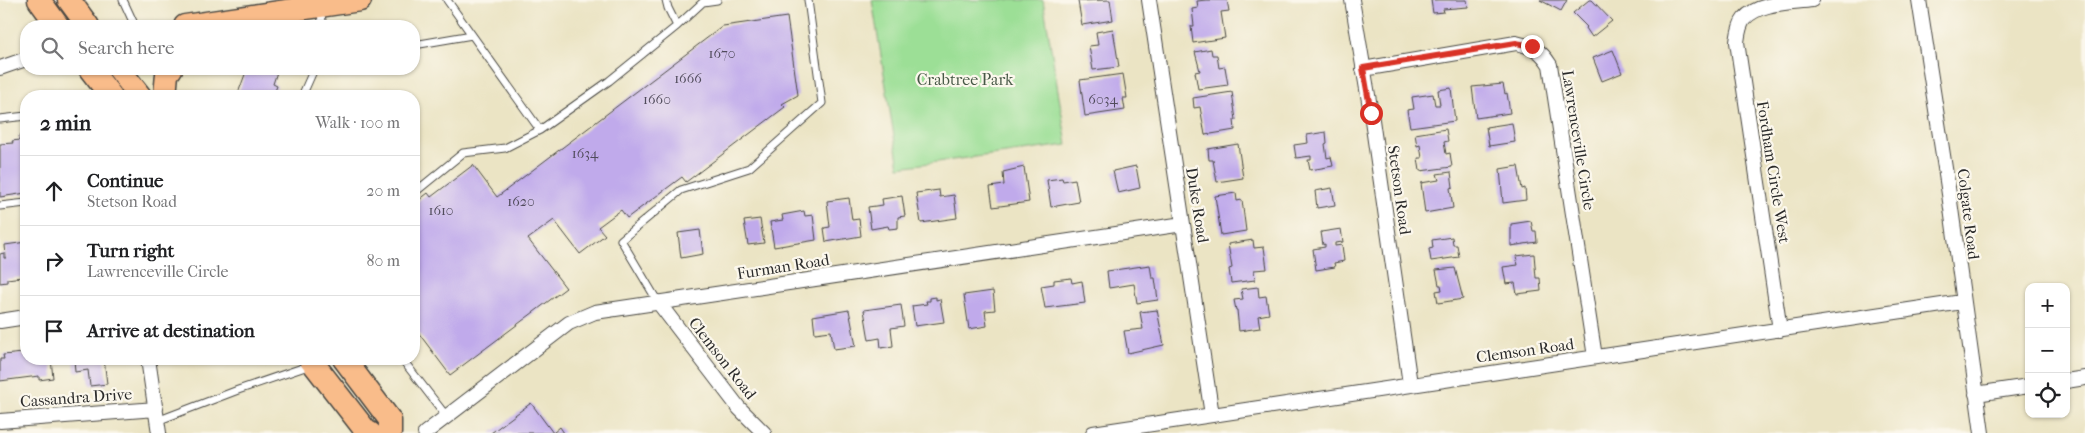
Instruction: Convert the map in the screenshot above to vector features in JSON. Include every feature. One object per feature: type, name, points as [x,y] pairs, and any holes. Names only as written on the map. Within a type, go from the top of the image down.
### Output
[{"type":"main road","points":[[39,0],[54,20]]},
{"type":"main road","points":[[69,0],[84,20]]},
{"type":"main road","points":[[268,20],[322,16],[360,0]]},
{"type":"main road","points":[[95,75],[106,90]]},
{"type":"main road","points":[[124,75],[135,90]]},
{"type":"main road","points":[[166,90],[167,75]]},
{"type":"main road","points":[[314,365],[366,432],[370,433]]},
{"type":"main road","points":[[349,365],[390,420],[390,433]]},
{"type":"street","name":"Duke Road","points":[[1149,0],[1212,415]]},
{"type":"street","name":"Stetson Road","points":[[1352,0],[1410,384]]},
{"type":"street","name":"Fordham Circle West","points":[[1780,330],[1737,42],[1743,20],[1754,11],[1812,0]]},
{"type":"street","name":"Colgate Road","points":[[1919,0],[1949,194],[1962,302],[1982,433]]},
{"type":"street","name":"Lawrenceville Circle","points":[[1363,68],[1516,43],[1532,46],[1544,55],[1550,65],[1595,357]]},
{"type":"street","points":[[0,68],[20,61]]},
{"type":"street","points":[[86,75],[93,90]]},
{"type":"street","name":"Furman Road","points":[[425,433],[577,319],[604,310],[1183,224]]},
{"type":"street","name":"Clemson Road","points":[[658,302],[739,408],[764,433]]},
{"type":"street","name":"Clemson Road","points":[[1093,433],[1962,302]]},
{"type":"street","points":[[0,321],[20,318]]},
{"type":"street","points":[[149,365],[157,421]]},
{"type":"street","points":[[2070,380],[2085,378]]},
{"type":"street","points":[[1976,394],[2025,387]]},
{"type":"street","name":"Cassandra Drive","points":[[0,420],[157,421]]},
{"type":"lane","points":[[123,0],[132,20]]},
{"type":"lane","points":[[447,0],[540,130]]},
{"type":"lane","points":[[666,0],[677,26]]},
{"type":"lane","points":[[420,188],[463,153],[505,148],[540,130],[609,81],[677,26],[703,2],[718,0]]},
{"type":"lane","points":[[658,302],[621,240],[681,190],[749,168],[822,103],[808,0]]},
{"type":"lane","points":[[420,44],[472,35]]},
{"type":"lane","points":[[305,90],[311,75]]},
{"type":"lane","points":[[0,119],[20,117]]},
{"type":"lane","points":[[0,206],[20,204]]},
{"type":"lane","points":[[157,421],[304,365]]},
{"type":"lane","points":[[407,365],[448,417]]},
{"type":"green space","name":"Crabtree Park","points":[[872,0],[1043,0],[1067,145],[899,167]]},
{"type":"building","points":[[1110,0],[1113,20],[1082,25],[1078,1]]},
{"type":"building","points":[[1227,0],[1229,11],[1221,12],[1225,38],[1193,43],[1192,9],[1198,8],[1197,1]]},
{"type":"building","points":[[1431,0],[1467,0],[1468,7],[1443,9],[1444,12],[1433,13]]},
{"type":"building","points":[[1540,0],[1567,0],[1561,11]]},
{"type":"building","points":[[1589,0],[1592,0],[1612,21],[1592,37],[1587,27],[1573,13]]},
{"type":"building","points":[[787,17],[798,95],[782,104],[785,107],[686,182],[682,177],[627,218],[621,210],[598,227],[605,235],[580,254],[554,220],[528,239],[566,288],[450,375],[420,335],[420,199],[428,193],[431,197],[473,165],[497,197],[723,26]]},
{"type":"building","points":[[1113,29],[1119,67],[1093,70],[1089,46],[1098,45],[1096,32]]},
{"type":"building","points":[[1211,49],[1212,55],[1217,55],[1219,68],[1225,67],[1228,85],[1198,89],[1195,72],[1200,71],[1195,52]]},
{"type":"building","points":[[1613,50],[1622,73],[1602,81],[1593,58]]},
{"type":"building","points":[[1123,74],[1127,98],[1123,98],[1125,110],[1085,116],[1080,80]]},
{"type":"building","points":[[245,75],[276,75],[273,84],[277,86],[275,90],[239,90]]},
{"type":"building","points":[[1503,84],[1505,94],[1507,93],[1510,113],[1476,118],[1472,87]]},
{"type":"building","points":[[1451,88],[1455,121],[1410,127],[1407,110],[1414,109],[1412,97],[1433,94],[1435,105],[1440,105],[1438,90]]},
{"type":"building","points":[[1232,92],[1236,120],[1234,120],[1235,130],[1205,135],[1200,107],[1194,108],[1193,98]]},
{"type":"building","points":[[1512,123],[1515,142],[1489,146],[1486,127]]},
{"type":"building","points":[[1446,129],[1448,141],[1444,142],[1446,154],[1450,153],[1452,167],[1420,171],[1418,158],[1422,158],[1420,145],[1417,146],[1415,134]]},
{"type":"building","points":[[1326,132],[1327,158],[1331,157],[1333,166],[1310,170],[1308,160],[1311,160],[1311,156],[1296,158],[1294,145],[1308,143],[1307,135]]},
{"type":"building","points":[[20,140],[20,194],[0,197],[0,144],[13,143],[12,141]]},
{"type":"building","points":[[1238,144],[1243,178],[1217,182],[1213,160],[1209,160],[1208,149]]},
{"type":"building","points":[[1136,166],[1140,188],[1118,193],[1113,171]]},
{"type":"building","points":[[1518,166],[1522,189],[1525,188],[1526,200],[1503,203],[1500,169]]},
{"type":"building","points":[[1024,167],[1029,202],[993,207],[990,187],[1004,185],[1003,172]]},
{"type":"building","points":[[1451,172],[1453,187],[1450,188],[1453,208],[1425,213],[1421,183],[1439,180],[1437,174]]},
{"type":"building","points":[[1062,178],[1063,181],[1075,179],[1079,202],[1051,207],[1047,180]]},
{"type":"building","points":[[1332,188],[1335,205],[1317,208],[1315,191]]},
{"type":"building","points":[[939,190],[940,197],[954,195],[957,218],[921,223],[916,193]]},
{"type":"building","points":[[1236,193],[1237,201],[1242,200],[1246,231],[1221,235],[1215,196]]},
{"type":"building","points":[[902,196],[905,216],[898,217],[898,228],[889,229],[888,226],[871,229],[868,207],[883,205],[882,199]]},
{"type":"building","points":[[849,198],[852,220],[859,219],[861,236],[826,242],[824,228],[830,227],[827,201]]},
{"type":"building","points":[[804,211],[805,216],[813,215],[816,240],[774,247],[770,222],[783,220],[782,215]]},
{"type":"building","points":[[760,219],[764,243],[748,245],[744,221]]},
{"type":"building","points":[[1531,221],[1533,231],[1536,231],[1537,242],[1511,246],[1511,224]]},
{"type":"building","points":[[1341,229],[1343,242],[1335,243],[1335,246],[1342,245],[1344,261],[1334,263],[1335,267],[1316,270],[1313,249],[1325,247],[1321,232]]},
{"type":"building","points":[[700,230],[703,254],[681,258],[678,233]]},
{"type":"building","points":[[1452,237],[1453,245],[1457,245],[1459,257],[1431,261],[1429,249],[1433,248],[1432,240]]},
{"type":"building","points":[[1253,240],[1254,248],[1264,247],[1267,269],[1254,270],[1255,280],[1231,283],[1229,269],[1232,268],[1228,244]]},
{"type":"building","points":[[20,243],[20,277],[7,279],[7,282],[0,283],[0,254],[4,253],[4,258],[6,258],[5,245]]},
{"type":"building","points":[[1534,254],[1536,278],[1540,278],[1541,291],[1517,294],[1515,283],[1506,284],[1503,267],[1518,265],[1516,256]]},
{"type":"building","points":[[1150,265],[1152,278],[1155,278],[1158,300],[1137,303],[1134,284],[1109,288],[1107,271]]},
{"type":"building","points":[[1455,268],[1463,299],[1438,303],[1436,291],[1442,290],[1436,270]]},
{"type":"building","points":[[1071,278],[1072,283],[1082,281],[1085,303],[1045,308],[1041,286],[1054,284],[1054,280]]},
{"type":"building","points":[[1258,287],[1259,297],[1266,296],[1269,314],[1258,316],[1260,328],[1239,331],[1234,300],[1243,299],[1241,289]]},
{"type":"building","points":[[993,291],[995,310],[985,311],[987,326],[969,329],[964,295]]},
{"type":"building","points":[[936,297],[936,300],[940,299],[944,322],[915,326],[912,306],[927,304],[926,301]]},
{"type":"building","points":[[901,305],[904,326],[891,328],[893,346],[881,348],[880,338],[869,340],[864,310]]},
{"type":"building","points":[[849,310],[856,346],[834,349],[831,331],[815,333],[813,316]]},
{"type":"building","points":[[1157,310],[1164,345],[1128,353],[1124,331],[1143,329],[1140,312]]},
{"type":"building","points":[[20,353],[20,365],[52,365],[53,378],[39,380],[39,376],[0,381],[0,359],[4,359],[3,355]]},
{"type":"building","points":[[74,365],[105,365],[107,384],[90,386],[88,370],[75,372]]},
{"type":"building","points":[[531,403],[553,433],[491,433]]},
{"type":"building","points":[[560,427],[564,433],[553,433]]},
{"type":"route","points":[[1371,113],[1363,68],[1516,43],[1532,46]]}]
